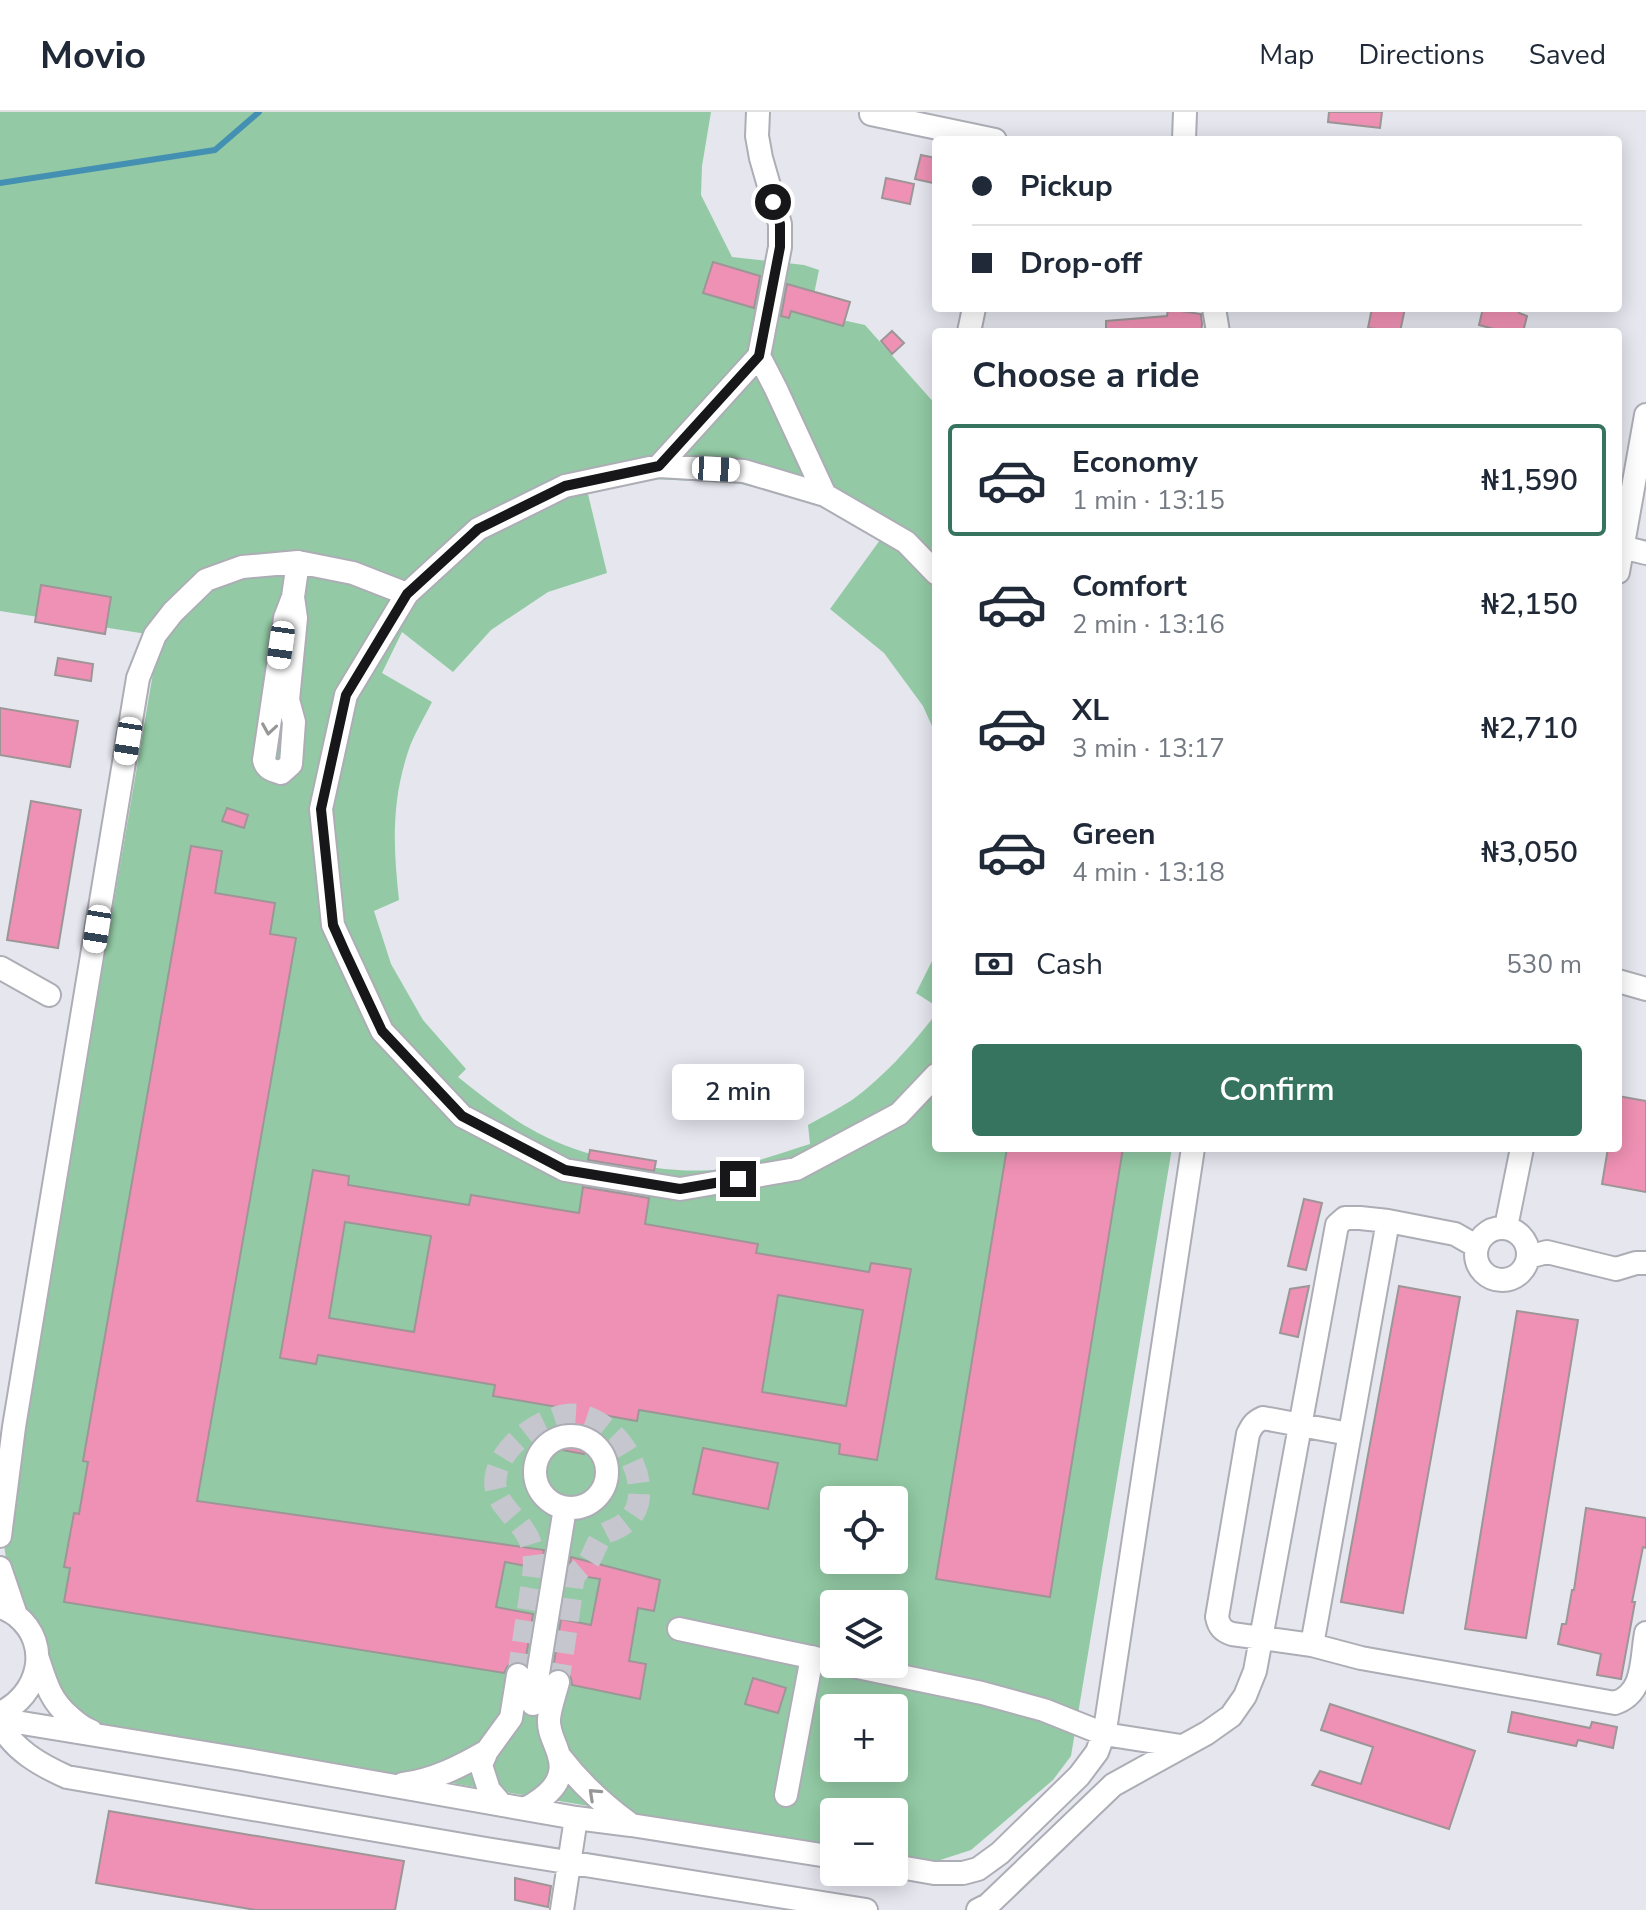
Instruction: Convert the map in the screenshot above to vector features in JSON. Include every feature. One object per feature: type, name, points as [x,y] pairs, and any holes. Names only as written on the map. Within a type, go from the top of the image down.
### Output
[{"type":"street","points":[[659,466],[759,356],[780,247],[780,224],[759,147],[758,112]]},
{"type":"street","points":[[1184,136],[1185,112]]},
{"type":"street","points":[[871,114],[976,136]]},
{"type":"street","points":[[759,356],[825,495]]},
{"type":"street","points":[[1646,415],[1622,547],[1646,553]]},
{"type":"street","points":[[932,569],[906,542],[825,495],[744,471],[659,466],[565,486],[478,529],[407,594],[346,695],[321,809],[333,925],[382,1031],[462,1116],[565,1170],[680,1189],[796,1169],[899,1114],[932,1079]]},
{"type":"street","points":[[0,1536],[17,1411],[138,678],[155,635],[173,612],[206,580],[242,567],[298,562],[353,573],[407,594]]},
{"type":"street","points":[[293,597],[296,618],[288,700],[294,722],[291,764],[281,773],[269,769],[264,760],[285,618],[293,597],[298,562]]},
{"type":"street","points":[[1,968],[49,995]]},
{"type":"street","points":[[1622,982],[1646,989]]},
{"type":"street","points":[[908,1868],[934,1873],[963,1873],[978,1869],[1000,1853],[1079,1776],[1097,1752],[1104,1734],[1192,1152]]},
{"type":"street","points":[[1506,1227],[1521,1152]]},
{"type":"street","points":[[978,1910],[988,1905],[1113,1785],[1207,1733],[1231,1716],[1245,1696],[1255,1671],[1337,1225],[1345,1218],[1388,1221],[1455,1234],[1476,1246]]},
{"type":"street","points":[[1312,1645],[1388,1221]]},
{"type":"street","points":[[1506,1227],[1514,1230],[1528,1248],[1526,1266],[1512,1279],[1497,1280],[1484,1274],[1477,1265],[1476,1246],[1488,1231],[1506,1227]]},
{"type":"street","points":[[1528,1257],[1547,1252],[1616,1269],[1646,1263]]},
{"type":"street","points":[[1349,1434],[1263,1418],[1255,1421],[1248,1434],[1217,1617],[1224,1631],[1615,1703],[1627,1699],[1639,1683],[1646,1633]]},
{"type":"street","points":[[565,1508],[541,1712],[561,1758],[573,1774],[631,1825]]},
{"type":"street","points":[[0,1568],[8,1611],[32,1634],[51,1696],[60,1709],[84,1729],[108,1736]]},
{"type":"street","points":[[679,1629],[820,1659]]},
{"type":"street","points":[[1,1717],[29,1690],[36,1675],[38,1658]]},
{"type":"street","points":[[786,1795],[820,1671]]},
{"type":"street","points":[[511,1718],[518,1675]]},
{"type":"street","points":[[908,1678],[1044,1710],[1104,1734],[1181,1746]]},
{"type":"street","points":[[541,1712],[558,1682]]},
{"type":"street","points":[[502,1805],[489,1790],[481,1765],[487,1751],[511,1718],[522,1709],[541,1712]]},
{"type":"street","points":[[1,1717],[576,1818],[820,1855]]},
{"type":"street","points":[[1,1717],[16,1746],[44,1767],[67,1777],[571,1863],[750,1901],[866,1910]]},
{"type":"street","points":[[393,1785],[440,1775],[487,1751]]},
{"type":"street","points":[[525,1809],[542,1800],[553,1788],[559,1778],[561,1758]]},
{"type":"street","points":[[562,1910],[576,1818]]},
{"type":"green space","points":[[0,112],[711,112],[702,166],[701,195],[732,257],[804,265],[819,270],[810,313],[865,325],[932,400],[932,726],[923,706],[884,653],[830,609],[880,540],[814,503],[737,483],[653,479],[587,490],[607,573],[548,592],[491,630],[453,672],[402,632],[382,673],[432,702],[410,746],[399,785],[395,841],[399,900],[374,911],[391,964],[423,1020],[466,1069],[458,1077],[538,1133],[603,1158],[653,1168],[700,1171],[744,1164],[810,1144],[808,1125],[852,1100],[876,1081],[932,1019],[932,1152],[1171,1152],[1071,1756],[1053,1780],[971,1850],[931,1863],[908,1859],[908,1798],[820,1798],[820,1845],[93,1723],[60,1700],[11,1592],[4,1545],[153,673],[166,637],[0,611]]},
{"type":"green space","points":[[932,961],[932,1003],[916,993]]},
{"type":"building","points":[[1329,112],[1382,112],[1380,128],[1328,122]]},
{"type":"building","points":[[921,155],[932,157],[932,183],[915,179]]},
{"type":"building","points":[[886,178],[914,184],[910,204],[882,198]]},
{"type":"building","points":[[713,262],[760,276],[754,308],[703,293]]},
{"type":"building","points":[[787,284],[850,302],[843,326],[791,311],[789,318],[781,316]]},
{"type":"building","points":[[1168,312],[1201,314],[1202,328],[1106,328],[1106,321],[1167,316]]},
{"type":"building","points":[[1371,312],[1404,312],[1401,328],[1368,328]]},
{"type":"building","points":[[1482,312],[1519,312],[1527,316],[1524,328],[1479,325]]},
{"type":"building","points":[[892,331],[904,343],[892,354],[881,341]]},
{"type":"building","points":[[41,585],[111,597],[105,634],[35,622]]},
{"type":"building","points":[[58,658],[93,664],[91,681],[55,675]]},
{"type":"building","points":[[0,708],[78,721],[70,767],[0,755]]},
{"type":"building","points":[[31,801],[81,810],[58,948],[7,940]]},
{"type":"building","points":[[227,808],[248,815],[244,828],[222,821]]},
{"type":"building","points":[[191,846],[222,851],[215,893],[275,903],[270,934],[296,938],[197,1501],[544,1550],[541,1569],[505,1562],[496,1607],[533,1614],[525,1663],[512,1662],[504,1673],[64,1602],[70,1568],[64,1567],[74,1513],[79,1514],[88,1462],[83,1461]]},
{"type":"building","points":[[1622,1097],[1646,1101],[1646,1192],[1602,1184],[1607,1152],[1622,1152]]},
{"type":"building","points":[[590,1150],[656,1161],[654,1171],[588,1160]]},
{"type":"building","points":[[1006,1152],[1122,1152],[1050,1597],[936,1579]]},
{"type":"building","points":[[313,1170],[349,1176],[348,1185],[469,1205],[471,1195],[579,1213],[583,1187],[649,1198],[645,1224],[758,1244],[756,1253],[869,1272],[871,1263],[911,1269],[877,1460],[839,1454],[840,1444],[639,1410],[637,1421],[592,1413],[584,1454],[562,1450],[569,1409],[493,1396],[495,1385],[318,1355],[316,1364],[280,1358]],"holes":[[[345,1222],[431,1236],[414,1332],[329,1318]],[[778,1295],[863,1310],[846,1406],[762,1392]]]},
{"type":"building","points":[[1304,1199],[1322,1203],[1306,1270],[1288,1266]]},
{"type":"building","points":[[1309,1286],[1298,1337],[1280,1333],[1290,1289]]},
{"type":"building","points":[[1399,1286],[1460,1297],[1403,1613],[1341,1602]]},
{"type":"building","points":[[1517,1311],[1578,1320],[1526,1638],[1465,1629]]},
{"type":"building","points":[[703,1448],[778,1463],[768,1509],[693,1494]]},
{"type":"building","points":[[1586,1508],[1646,1518],[1646,1548],[1643,1547],[1632,1602],[1635,1602],[1621,1679],[1597,1675],[1601,1654],[1558,1644],[1574,1590]]},
{"type":"building","points":[[571,1557],[660,1580],[654,1611],[638,1608],[629,1661],[646,1664],[640,1699],[572,1685],[567,1672],[561,1668],[553,1669],[561,1619],[591,1625],[600,1579],[568,1574]]},
{"type":"building","points":[[753,1678],[786,1688],[778,1713],[745,1704]]},
{"type":"building","points":[[1330,1704],[1475,1751],[1449,1829],[1312,1785],[1320,1771],[1361,1784],[1373,1747],[1321,1730]]},
{"type":"building","points":[[1512,1712],[1590,1728],[1592,1722],[1617,1727],[1613,1748],[1578,1740],[1576,1746],[1508,1732]]},
{"type":"building","points":[[109,1811],[404,1861],[395,1910],[256,1910],[96,1883]]},
{"type":"building","points":[[515,1878],[551,1886],[548,1907],[515,1900]]},
{"type":"waterway","points":[[0,183],[215,150],[259,112]]},
{"type":"tunnel","points":[[518,1675],[534,1562],[528,1536],[500,1499],[496,1477],[500,1463],[513,1444],[533,1428],[556,1417],[579,1415],[605,1426],[625,1448],[637,1476],[638,1503],[623,1525],[604,1534],[589,1561],[575,1576],[558,1682]]},
{"type":"route","points":[[738,1179],[680,1189],[565,1170],[462,1116],[382,1031],[345,952],[333,925],[321,809],[346,695],[407,594],[478,529],[565,486],[659,466],[759,356],[780,247],[780,224],[773,202]]}]
